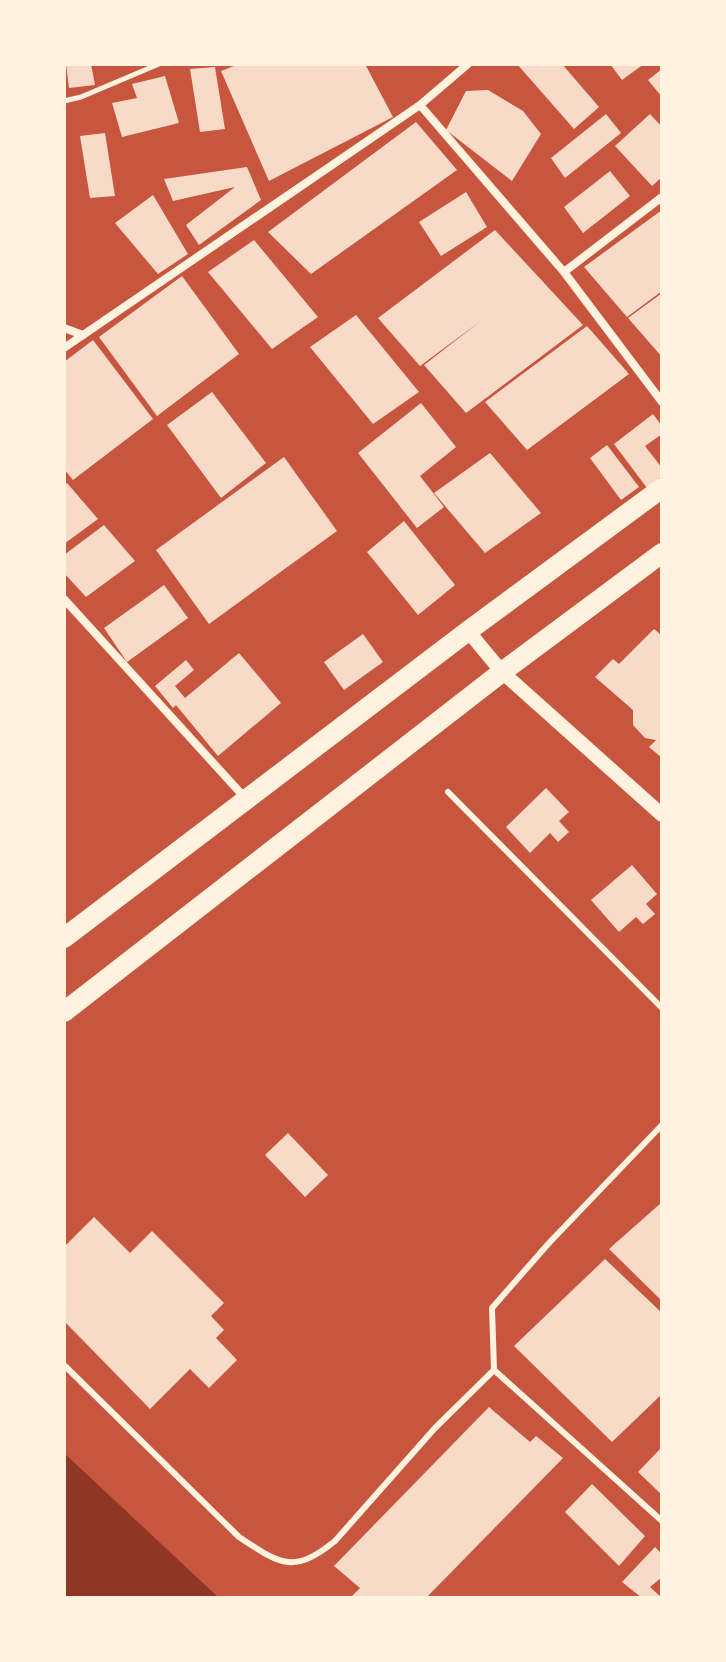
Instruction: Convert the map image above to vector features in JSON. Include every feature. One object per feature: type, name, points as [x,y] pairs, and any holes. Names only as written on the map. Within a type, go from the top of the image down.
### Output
[{"type":"main road","points":[[64,938],[662,488]]},
{"type":"main road","points":[[64,1012],[502,672],[662,553]]},
{"type":"street","points":[[64,348],[420,105],[468,64]]},
{"type":"street","points":[[420,105],[564,272],[662,402]]},
{"type":"street","points":[[564,272],[662,197]]},
{"type":"street","points":[[64,328],[83,335]]},
{"type":"street","points":[[64,599],[246,799]]},
{"type":"street","points":[[468,631],[502,672],[662,815]]},
{"type":"lane","points":[[448,792],[662,1008]]},
{"type":"lane","points":[[662,1125],[549,1243],[492,1308],[494,1370],[662,1521]]},
{"type":"lane","points":[[655,1133],[662,1139]]},
{"type":"lane","points":[[64,1365],[239,1537],[269,1557],[287,1563],[304,1562],[335,1541],[417,1448],[494,1370]]},
{"type":"path","points":[[64,101],[81,97],[159,64]]},
{"type":"shaded area","points":[[64,1453],[219,1598],[64,1598]]},
{"type":"building","points":[[66,64],[91,64],[95,85],[69,88]]},
{"type":"building","points":[[239,64],[365,64],[393,117],[269,181],[221,71]]},
{"type":"building","points":[[517,64],[562,64],[599,107],[574,129]]},
{"type":"building","points":[[610,64],[644,64],[622,80]]},
{"type":"building","points":[[215,67],[225,129],[200,132],[190,69]]},
{"type":"building","points":[[662,69],[662,97],[648,80]]},
{"type":"building","points":[[165,76],[179,123],[122,137],[112,103],[137,98],[132,84]]},
{"type":"building","points":[[488,90],[523,111],[541,134],[512,181],[446,130],[466,91]]},
{"type":"building","points":[[606,114],[621,133],[565,178],[551,158]]},
{"type":"building","points":[[650,114],[662,127],[662,177],[652,186],[615,146]]},
{"type":"building","points":[[416,122],[457,170],[311,274],[268,232]]},
{"type":"building","points":[[105,133],[115,196],[90,198],[80,136]]},
{"type":"building","points":[[247,167],[261,200],[199,245],[186,225],[235,187],[173,201],[164,179]]},
{"type":"building","points":[[610,171],[630,196],[583,233],[564,207]]},
{"type":"building","points":[[466,192],[487,227],[441,256],[419,222]]},
{"type":"building","points":[[153,195],[188,254],[158,274],[115,223]]},
{"type":"building","points":[[662,210],[662,291],[627,317],[584,267]]},
{"type":"building","points":[[495,230],[583,325],[466,413],[424,365],[482,320],[420,366],[378,318]]},
{"type":"building","points":[[254,240],[318,317],[272,349],[208,272]]},
{"type":"building","points":[[182,276],[239,354],[157,416],[99,337]]},
{"type":"building","points":[[662,293],[662,357],[628,318]]},
{"type":"building","points":[[356,315],[419,392],[373,424],[310,347]]},
{"type":"building","points":[[587,326],[629,374],[527,450],[485,402]]},
{"type":"building","points":[[93,340],[153,419],[73,480],[64,469],[64,362]]},
{"type":"building","points":[[212,392],[266,463],[221,498],[167,425]]},
{"type":"building","points":[[421,403],[456,447],[420,476],[444,507],[417,528],[358,453]]},
{"type":"building","points":[[653,414],[662,426],[662,434],[645,446],[662,468],[662,476],[647,488],[614,444]]},
{"type":"building","points":[[607,445],[639,487],[621,500],[590,458]]},
{"type":"building","points":[[490,453],[541,513],[485,553],[434,493]]},
{"type":"building","points":[[284,457],[337,531],[209,624],[156,550]]},
{"type":"building","points":[[67,483],[98,519],[64,544],[64,485]]},
{"type":"building","points":[[404,521],[455,585],[418,615],[367,552]]},
{"type":"building","points":[[104,525],[135,561],[86,597],[64,573],[64,555]]},
{"type":"building","points":[[164,585],[188,618],[127,662],[104,628]]},
{"type":"building","points":[[654,629],[660,634],[662,632],[662,758],[649,747],[656,740],[645,738],[633,725],[633,710],[595,677],[613,659],[619,664]]},
{"type":"building","points":[[363,634],[383,662],[344,690],[324,662]]},
{"type":"building","points":[[239,653],[281,703],[218,756],[176,705],[173,708],[155,686],[186,660],[194,670],[175,686],[185,698]]},
{"type":"building","points":[[546,788],[569,812],[559,821],[569,832],[558,842],[550,833],[530,853],[506,827]]},
{"type":"building","points":[[632,865],[657,894],[646,904],[655,914],[643,924],[636,917],[619,932],[591,900]]},
{"type":"building","points":[[288,1133],[328,1175],[305,1197],[265,1155]]},
{"type":"building","points":[[662,1202],[662,1301],[609,1249]]},
{"type":"building","points":[[94,1217],[130,1253],[152,1231],[224,1303],[211,1316],[224,1330],[216,1338],[237,1360],[209,1388],[190,1369],[150,1409],[64,1321],[64,1247]]},
{"type":"building","points":[[605,1259],[662,1313],[662,1394],[612,1442],[514,1346]]},
{"type":"building","points":[[489,1407],[530,1442],[536,1436],[563,1458],[426,1598],[352,1596],[360,1588],[334,1566]]},
{"type":"building","points":[[662,1447],[662,1495],[638,1472]]},
{"type":"building","points":[[592,1484],[645,1536],[619,1566],[565,1512]]},
{"type":"building","points":[[655,1547],[662,1554],[662,1577],[650,1587],[662,1598],[642,1598],[622,1582]]}]
